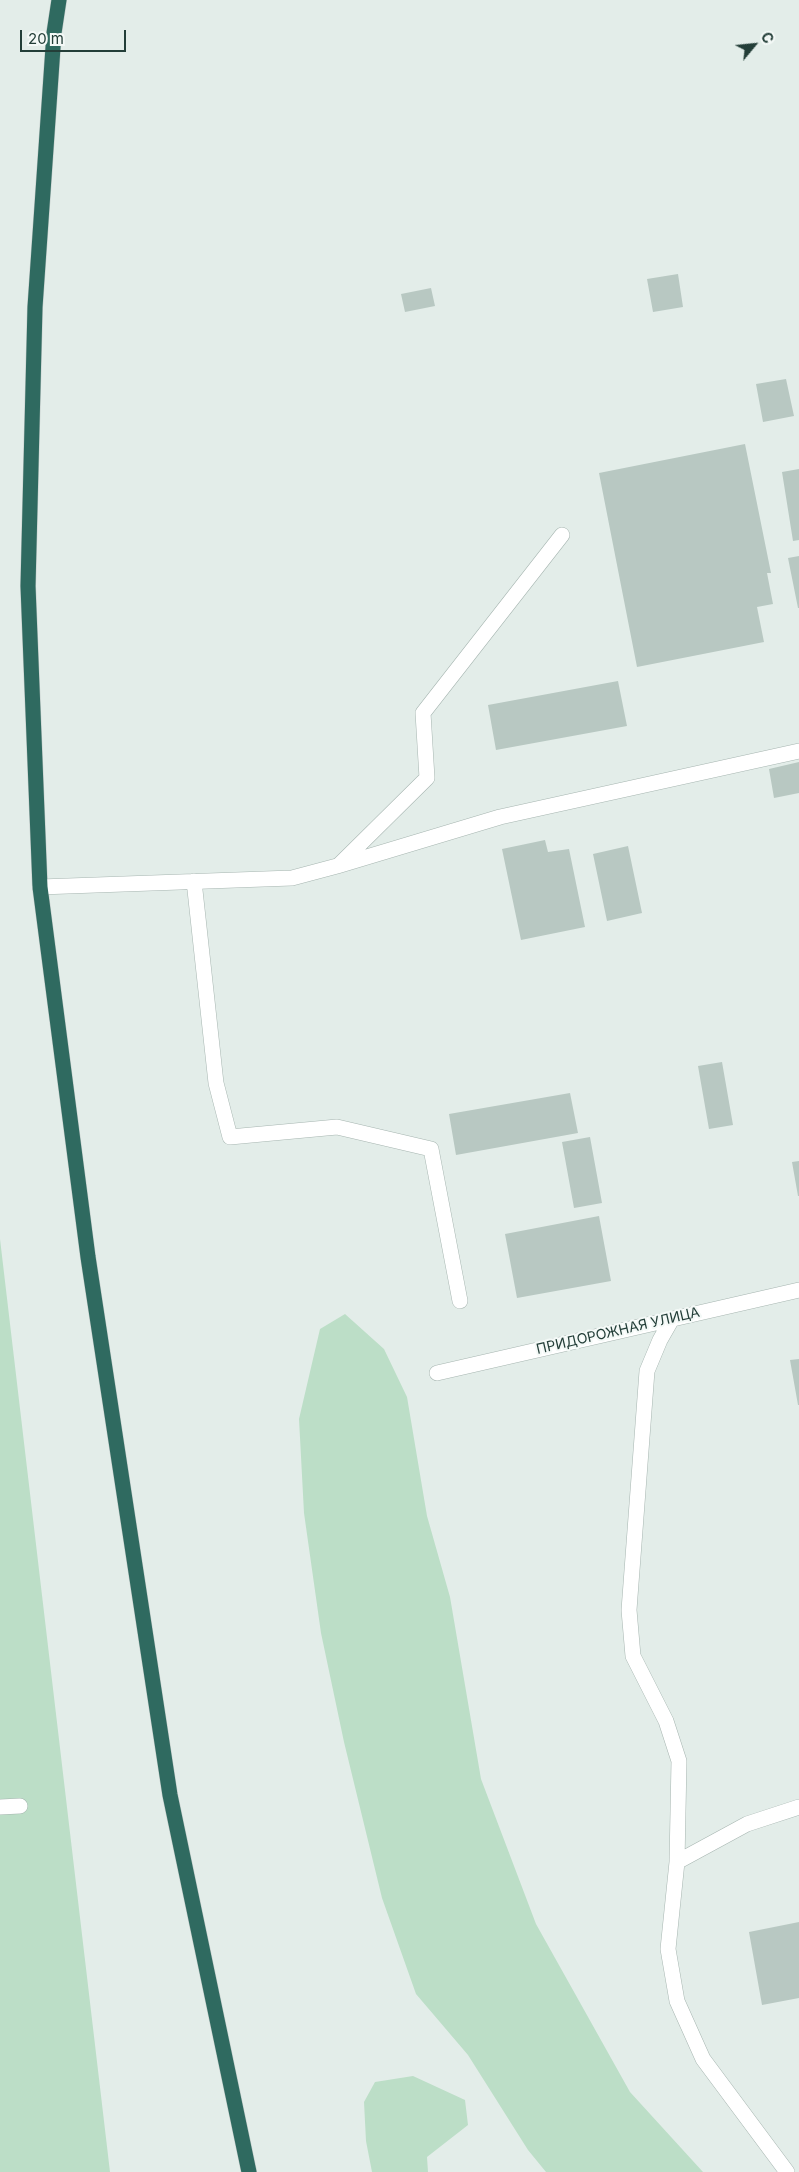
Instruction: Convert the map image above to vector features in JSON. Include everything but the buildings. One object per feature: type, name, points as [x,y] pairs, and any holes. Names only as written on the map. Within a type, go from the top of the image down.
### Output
[{"type":"highway","points":[[58,0],[54,33],[35,307],[28,586],[40,887],[88,1257],[170,1795],[249,2172]]},
{"type":"street","points":[[337,866],[427,778],[423,713],[562,535]]},
{"type":"street","points":[[40,887],[292,878],[500,817],[799,751]]},
{"type":"street","points":[[194,881],[216,1083],[230,1137],[337,1127],[431,1149],[460,1300]]},
{"type":"street","name":"ПРИДОРОЖНАЯ УЛИЦА","points":[[437,1373],[799,1290]]},
{"type":"street","points":[[672,1319],[660,1340],[647,1371],[629,1610],[633,1656],[666,1721],[679,1761],[677,1862],[668,1949],[678,2001],[703,2059],[787,2172]]},
{"type":"street","points":[[0,1807],[20,1806]]},
{"type":"street","points":[[677,1862],[748,1824],[799,1807]]},
{"type":"green space","points":[[0,1239],[110,2172],[0,2172]]},
{"type":"green space","points":[[345,1314],[384,1349],[407,1397],[427,1516],[450,1597],[481,1779],[536,1924],[630,2092],[703,2172],[546,2172],[528,2150],[468,2055],[416,1994],[382,1898],[344,1742],[321,1633],[304,1513],[299,1419],[320,1329]]},
{"type":"green space","points":[[413,2076],[465,2100],[468,2125],[427,2157],[428,2172],[372,2172],[366,2141],[364,2102],[375,2082]]}]
